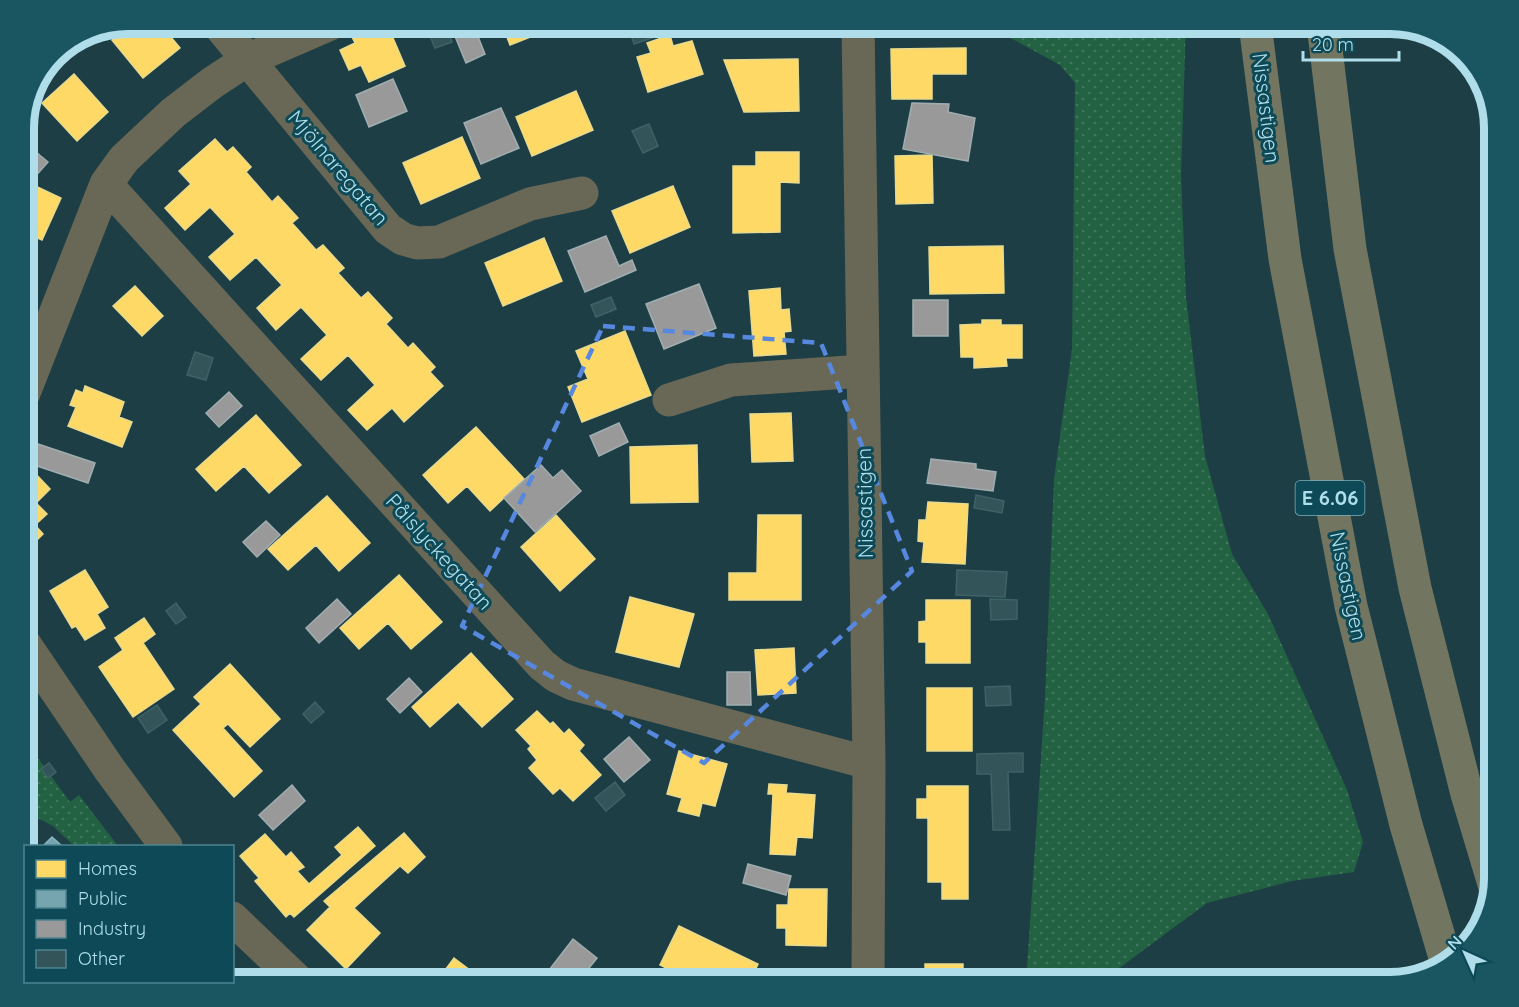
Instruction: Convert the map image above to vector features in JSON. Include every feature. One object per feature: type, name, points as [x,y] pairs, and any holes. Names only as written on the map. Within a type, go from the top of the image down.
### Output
[{"type":"highway","name":"Nissastigen","points":[[1256,34],[1285,259],[1351,606],[1406,825],[1435,926]]},
{"type":"highway","name":"E 6.06","points":[[1324,34],[1350,249],[1415,588],[1467,794],[1484,851]]},
{"type":"street","name":"Mjölnaregatan","points":[[226,34],[388,229],[403,239],[417,243],[439,242],[530,204],[582,193]]},
{"type":"street","points":[[35,365],[106,184],[124,159],[173,113],[212,83],[247,60],[307,34]]},
{"type":"street","name":"Nissastigen","points":[[858,34],[869,763],[868,972]]},
{"type":"street","name":"Pålslyckegatan","points":[[106,184],[542,665],[556,676],[573,684],[869,763]]},
{"type":"street","points":[[669,400],[731,380],[863,371]]},
{"type":"street","points":[[35,659],[110,770],[165,845]]},
{"type":"street","points":[[234,920],[288,972]]},
{"type":"highlighted area","points":[[603,326],[821,343],[912,571],[704,763],[462,626]]},
{"type":"green space","points":[[1003,34],[1186,34],[1181,174],[1186,297],[1205,456],[1232,554],[1268,614],[1347,790],[1363,842],[1354,872],[1292,881],[1207,903],[1114,972],[1028,972],[1027,968],[1045,697],[1054,479],[1072,349],[1075,83],[1060,65]]},
{"type":"green space","points":[[35,754],[70,802],[79,795],[117,845],[73,845],[53,826],[35,817]]},
{"type":"building: Homes","points":[[128,34],[168,34],[180,48],[143,78],[112,40],[118,35]]},
{"type":"building: Homes","points":[[263,34],[279,34],[266,41]]},
{"type":"building: Homes","points":[[350,34],[391,34],[405,66],[369,82],[361,65],[349,70],[340,50],[355,43]]},
{"type":"building: Homes","points":[[506,34],[538,34],[510,45]]},
{"type":"building: Homes","points":[[670,35],[673,46],[692,41],[703,74],[648,92],[637,57],[651,53],[647,43]]},
{"type":"building: Homes","points":[[966,48],[966,74],[932,74],[932,99],[892,99],[891,49]]},
{"type":"building: Homes","points":[[798,59],[799,111],[744,112],[724,60]]},
{"type":"building: Homes","points":[[74,74],[108,112],[77,141],[42,103]]},
{"type":"building: Homes","points":[[576,91],[593,130],[532,156],[516,117]]},
{"type":"building: Homes","points":[[462,137],[480,178],[421,204],[403,163]]},
{"type":"building: Homes","points":[[215,139],[227,152],[233,147],[251,167],[246,172],[272,202],[278,196],[298,218],[292,223],[316,250],[323,245],[344,268],[338,273],[361,298],[368,292],[392,318],[386,324],[408,348],[413,343],[435,367],[430,372],[443,386],[404,422],[392,408],[367,430],[348,410],[375,385],[348,355],[321,380],[301,359],[327,335],[301,307],[276,330],[257,308],[282,285],[256,257],[230,280],[209,257],[235,234],[210,207],[185,230],[165,208],[191,184],[179,171]]},
{"type":"building: Homes","points":[[756,152],[799,152],[799,183],[780,182],[780,232],[733,233],[733,166],[756,166]]},
{"type":"building: Homes","points":[[932,155],[933,203],[896,204],[895,156]]},
{"type":"building: Homes","points":[[35,186],[61,198],[42,240],[35,237]]},
{"type":"building: Homes","points":[[673,186],[690,227],[630,253],[612,211]]},
{"type":"building: Homes","points":[[544,238],[562,281],[503,306],[485,263]]},
{"type":"building: Homes","points":[[1003,246],[1004,293],[930,294],[929,247]]},
{"type":"building: Homes","points":[[135,286],[163,316],[142,336],[113,306]]},
{"type":"building: Homes","points":[[780,288],[781,310],[789,309],[791,331],[784,332],[786,354],[754,356],[749,291]]},
{"type":"building: Homes","points":[[982,320],[1001,320],[1001,325],[1022,325],[1022,358],[1006,358],[1007,366],[974,368],[974,357],[961,357],[960,325],[982,324]]},
{"type":"building: Homes","points":[[625,331],[651,395],[582,422],[568,387],[588,379],[576,351]]},
{"type":"building: Homes","points":[[85,386],[124,402],[119,417],[132,422],[122,447],[68,426],[76,407],[70,405],[76,390],[83,393]]},
{"type":"building: Homes","points":[[791,413],[793,461],[752,462],[750,414]]},
{"type":"building: Homes","points":[[256,415],[301,465],[269,493],[244,466],[216,491],[196,469]]},
{"type":"building: Homes","points":[[476,427],[524,479],[490,511],[467,486],[448,503],[423,475]]},
{"type":"building: Homes","points":[[697,445],[698,502],[631,503],[630,447]]},
{"type":"building: Homes","points":[[35,473],[50,489],[36,503],[47,514],[35,525]]},
{"type":"building: Homes","points":[[327,496],[370,543],[339,571],[316,545],[288,570],[268,549]]},
{"type":"building: Homes","points":[[928,502],[968,504],[965,564],[922,562],[924,542],[918,541],[919,520],[926,520]]},
{"type":"building: Homes","points":[[556,515],[595,559],[560,591],[521,547]]},
{"type":"building: Homes","points":[[758,515],[801,515],[801,600],[729,600],[729,573],[757,573]]},
{"type":"building: Homes","points":[[35,525],[43,534],[35,542]]},
{"type":"building: Homes","points":[[85,570],[108,607],[97,614],[105,628],[85,640],[76,626],[72,628],[50,591]]},
{"type":"building: Homes","points":[[399,575],[442,622],[411,649],[388,623],[359,649],[340,628]]},
{"type":"building: Homes","points":[[630,597],[694,614],[679,667],[616,652]]},
{"type":"building: Homes","points":[[926,600],[970,600],[970,663],[926,663],[926,642],[919,642],[919,622],[926,621]]},
{"type":"building: Homes","points":[[144,618],[155,634],[143,643],[174,689],[133,717],[99,667],[123,650],[115,638]]},
{"type":"building: Homes","points":[[794,648],[796,693],[758,695],[755,650]]},
{"type":"building: Homes","points":[[471,653],[513,699],[482,727],[458,702],[430,727],[412,707]]},
{"type":"building: Homes","points":[[230,664],[280,719],[250,747],[228,724],[223,728],[262,771],[234,797],[173,730],[201,704],[194,697]]},
{"type":"building: Homes","points":[[927,688],[972,688],[972,751],[927,751]]},
{"type":"building: Homes","points":[[537,711],[550,724],[553,722],[564,734],[569,729],[584,745],[579,751],[601,775],[573,801],[560,788],[553,794],[529,768],[537,760],[528,749],[531,746],[516,730]]},
{"type":"building: Homes","points":[[679,751],[727,764],[715,806],[702,803],[699,816],[678,811],[682,798],[667,794]]},
{"type":"building: Homes","points":[[769,784],[787,785],[786,793],[815,795],[812,838],[797,837],[795,855],[770,854],[773,794],[768,794]]},
{"type":"building: Homes","points":[[927,786],[968,786],[968,899],[942,899],[942,882],[928,882],[928,818],[917,818],[917,799],[927,799]]},
{"type":"building: Homes","points":[[358,827],[375,846],[294,917],[290,913],[286,917],[255,881],[259,878],[240,856],[265,834],[286,857],[291,852],[304,867],[297,871],[309,884],[342,855],[335,847]]},
{"type":"building: Homes","points":[[404,833],[425,857],[408,873],[400,866],[354,908],[380,933],[346,969],[307,930],[330,907],[324,901]]},
{"type":"building: Homes","points":[[789,889],[827,889],[826,946],[786,945],[786,928],[777,928],[777,905],[788,905]]},
{"type":"building: Homes","points":[[679,926],[758,964],[754,972],[674,972],[660,965]]},
{"type":"building: Homes","points":[[454,958],[472,972],[444,972]]},
{"type":"building: Homes","points":[[925,964],[963,964],[963,972],[925,972]]},
{"type":"building: Public","points":[[52,837],[61,845],[44,845]]},
{"type":"building: Industry","points":[[454,34],[477,34],[485,54],[466,63]]},
{"type":"building: Industry","points":[[393,79],[407,111],[369,127],[356,95]]},
{"type":"building: Industry","points":[[912,103],[949,104],[948,112],[975,118],[968,161],[903,149]]},
{"type":"building: Industry","points":[[501,108],[519,148],[481,164],[464,123]]},
{"type":"building: Industry","points":[[35,151],[48,162],[35,177]]},
{"type":"building: Industry","points":[[606,236],[619,266],[632,260],[636,270],[585,292],[568,251]]},
{"type":"building: Industry","points":[[699,284],[716,328],[664,349],[646,304]]},
{"type":"building: Industry","points":[[913,300],[948,300],[948,336],[913,336]]},
{"type":"building: Industry","points":[[229,392],[242,406],[219,427],[206,413]]},
{"type":"building: Industry","points":[[619,423],[628,442],[599,456],[590,436]]},
{"type":"building: Industry","points":[[38,444],[95,463],[88,483],[35,465]]},
{"type":"building: Industry","points":[[931,459],[976,464],[976,469],[996,472],[993,491],[927,483]]},
{"type":"building: Industry","points":[[541,465],[553,478],[562,470],[581,491],[535,532],[504,498]]},
{"type":"building: Industry","points":[[266,521],[280,535],[257,557],[243,542]]},
{"type":"building: Industry","points":[[337,599],[351,614],[319,643],[306,628]]},
{"type":"building: Industry","points":[[727,672],[750,672],[751,705],[727,705]]},
{"type":"building: Industry","points":[[409,678],[422,692],[400,713],[387,699]]},
{"type":"building: Industry","points":[[629,737],[650,760],[624,782],[604,759]]},
{"type":"building: Industry","points":[[292,785],[305,801],[273,830],[259,815]]},
{"type":"building: Industry","points":[[748,864],[791,876],[786,895],[743,883]]},
{"type":"building: Industry","points":[[573,939],[597,958],[586,972],[552,972],[549,970]]},
{"type":"building: Other","points":[[429,34],[449,34],[452,42],[435,48]]},
{"type":"building: Other","points":[[631,34],[664,34],[634,44]]},
{"type":"building: Other","points":[[649,124],[658,146],[643,153],[632,131]]},
{"type":"building: Other","points":[[611,297],[616,309],[596,317],[591,305]]},
{"type":"building: Other","points":[[195,352],[213,358],[206,380],[187,375]]},
{"type":"building: Other","points":[[976,495],[1004,501],[1002,513],[974,508]]},
{"type":"building: Other","points":[[957,570],[1007,572],[1005,597],[956,595]]},
{"type":"building: Other","points":[[990,599],[1017,600],[1017,619],[991,620]]},
{"type":"building: Other","points":[[176,603],[186,617],[176,624],[166,611]]},
{"type":"building: Other","points":[[1010,686],[1011,705],[986,706],[985,687]]},
{"type":"building: Other","points":[[315,702],[324,712],[311,723],[303,714]]},
{"type":"building: Other","points":[[157,705],[167,720],[148,733],[138,718]]},
{"type":"building: Other","points":[[1023,753],[1023,772],[1008,772],[1010,830],[993,830],[991,774],[977,774],[977,754]]},
{"type":"building: Other","points":[[49,763],[56,772],[48,778],[41,769]]},
{"type":"building: Other","points":[[615,782],[625,795],[606,811],[595,798]]}]
